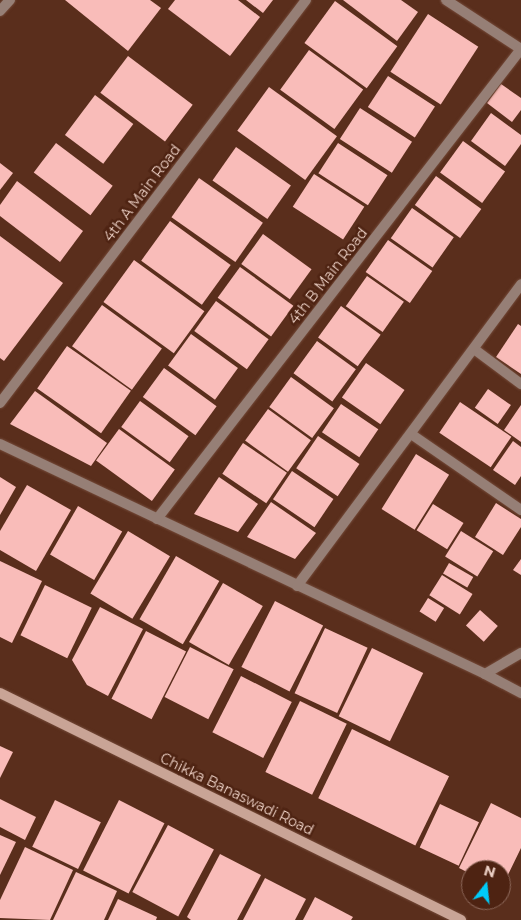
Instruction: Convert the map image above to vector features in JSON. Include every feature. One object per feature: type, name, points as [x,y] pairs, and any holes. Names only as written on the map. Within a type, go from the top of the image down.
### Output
[{"type":"main road","name":"Chikka Banaswadi Road","points":[[0,693],[458,919]]},
{"type":"street","points":[[0,11],[10,0]]},
{"type":"street","name":"4th A Main Road","points":[[0,404],[306,0]]},
{"type":"street","points":[[446,0],[521,49]]},
{"type":"street","name":"4th B Main Road","points":[[157,519],[521,49]]},
{"type":"street","points":[[298,586],[521,284]]},
{"type":"street","points":[[474,349],[521,384]]},
{"type":"street","points":[[412,434],[521,510]]},
{"type":"street","points":[[0,444],[521,692]]},
{"type":"street","points":[[485,674],[521,653]]},
{"type":"building","points":[[65,0],[150,0],[161,8],[128,51]]},
{"type":"building","points":[[175,0],[238,0],[260,17],[230,56],[168,9]]},
{"type":"building","points":[[246,0],[273,0],[263,13]]},
{"type":"building","points":[[343,0],[401,0],[418,12],[397,41]]},
{"type":"building","points":[[335,1],[397,46],[367,88],[304,43]]},
{"type":"building","points":[[428,14],[478,47],[441,105],[390,72]]},
{"type":"building","points":[[309,50],[363,89],[334,129],[280,90]]},
{"type":"building","points":[[128,56],[193,105],[165,141],[100,93]]},
{"type":"building","points":[[388,76],[435,106],[415,138],[368,107]]},
{"type":"building","points":[[501,84],[521,98],[521,110],[512,122],[487,103]]},
{"type":"building","points":[[269,87],[337,136],[305,180],[237,131]]},
{"type":"building","points":[[95,95],[133,124],[103,164],[65,135]]},
{"type":"building","points":[[360,108],[412,142],[392,173],[340,139]]},
{"type":"building","points":[[491,113],[521,135],[521,144],[505,166],[471,141]]},
{"type":"building","points":[[463,141],[505,172],[482,203],[440,173]]},
{"type":"building","points":[[56,143],[113,186],[90,215],[34,173]]},
{"type":"building","points":[[338,143],[387,175],[368,205],[318,173]]},
{"type":"building","points":[[236,147],[291,185],[267,219],[212,181]]},
{"type":"building","points":[[0,163],[13,173],[0,190]]},
{"type":"building","points":[[314,174],[364,207],[343,239],[293,207]]},
{"type":"building","points":[[436,176],[481,209],[460,238],[415,205]]},
{"type":"building","points":[[199,178],[263,223],[235,262],[171,217]]},
{"type":"building","points":[[17,181],[83,231],[60,262],[0,216],[0,205]]},
{"type":"building","points":[[412,208],[454,237],[433,268],[391,238]]},
{"type":"building","points":[[170,221],[231,265],[202,305],[141,261]]},
{"type":"building","points":[[263,234],[312,269],[290,299],[241,264]]},
{"type":"building","points":[[0,236],[63,283],[4,361],[0,358]]},
{"type":"building","points":[[388,240],[432,271],[410,303],[366,272]]},
{"type":"building","points":[[134,260],[204,311],[174,353],[103,302]]},
{"type":"building","points":[[240,267],[293,306],[271,337],[218,298]]},
{"type":"building","points":[[367,276],[404,302],[383,332],[346,306]]},
{"type":"building","points":[[216,301],[269,339],[247,369],[194,331]]},
{"type":"building","points":[[102,305],[162,348],[132,390],[72,346]]},
{"type":"building","points":[[341,306],[381,335],[358,366],[318,338]]},
{"type":"building","points":[[518,324],[521,326],[521,374],[496,357]]},
{"type":"building","points":[[191,334],[238,368],[215,400],[168,366]]},
{"type":"building","points":[[317,341],[356,369],[332,402],[293,373]]},
{"type":"building","points":[[67,346],[131,391],[101,433],[37,389]]},
{"type":"building","points":[[366,363],[405,390],[380,424],[342,397]]},
{"type":"building","points":[[164,368],[217,406],[195,435],[143,397]]},
{"type":"building","points":[[291,377],[334,408],[312,438],[269,407]]},
{"type":"building","points":[[488,389],[511,405],[498,424],[475,408]]},
{"type":"building","points":[[35,391],[107,443],[91,466],[10,424]]},
{"type":"building","points":[[140,401],[189,436],[170,462],[121,427]]},
{"type":"building","points":[[460,402],[511,437],[491,467],[439,433]]},
{"type":"building","points":[[341,404],[378,429],[359,457],[322,432]]},
{"type":"building","points":[[521,405],[521,442],[504,430]]},
{"type":"building","points":[[268,409],[311,440],[288,472],[245,441]]},
{"type":"building","points":[[119,429],[175,470],[152,501],[96,461]]},
{"type":"building","points":[[318,436],[359,464],[338,496],[296,468]]},
{"type":"building","points":[[513,441],[521,447],[521,476],[515,485],[493,470]]},
{"type":"building","points":[[243,443],[287,473],[266,503],[222,474]]},
{"type":"building","points":[[416,454],[449,475],[415,530],[382,509]]},
{"type":"building","points":[[292,471],[333,499],[314,527],[273,499]]},
{"type":"building","points":[[0,477],[16,487],[0,515]]},
{"type":"building","points":[[219,477],[258,504],[238,532],[194,514]]},
{"type":"building","points":[[27,485],[71,510],[36,571],[0,550],[0,531]]},
{"type":"building","points":[[271,502],[316,533],[295,559],[247,537]]},
{"type":"building","points":[[496,503],[521,519],[521,527],[503,555],[475,537]]},
{"type":"building","points":[[433,504],[464,523],[447,549],[417,530]]},
{"type":"building","points":[[78,506],[122,532],[94,580],[50,554]]},
{"type":"building","points":[[128,531],[170,556],[132,619],[90,594]]},
{"type":"building","points":[[461,531],[493,551],[477,577],[445,556]]},
{"type":"building","points":[[176,556],[219,581],[183,644],[140,619]]},
{"type":"building","points":[[521,559],[521,575],[513,570]]},
{"type":"building","points":[[0,561],[42,581],[12,643],[0,637]]},
{"type":"building","points":[[449,563],[473,577],[467,587],[443,573]]},
{"type":"building","points":[[442,575],[473,594],[460,614],[429,595]]},
{"type":"building","points":[[223,583],[263,606],[229,665],[189,642]]},
{"type":"building","points":[[45,585],[92,608],[67,658],[20,635]]},
{"type":"building","points":[[428,598],[444,608],[436,622],[420,612]]},
{"type":"building","points":[[275,601],[323,626],[290,691],[241,667]]},
{"type":"building","points":[[100,607],[143,629],[108,696],[87,685],[72,660]]},
{"type":"building","points":[[480,610],[498,626],[484,642],[466,626]]},
{"type":"building","points":[[325,628],[368,648],[337,713],[295,693]]},
{"type":"building","points":[[146,631],[186,651],[152,719],[111,699]]},
{"type":"building","points":[[190,647],[234,669],[208,719],[165,697]]},
{"type":"building","points":[[372,648],[423,673],[390,741],[339,716]]},
{"type":"building","points":[[241,676],[292,702],[263,758],[212,732]]},
{"type":"building","points":[[300,701],[347,724],[312,795],[265,772]]},
{"type":"building","points":[[352,729],[449,776],[415,846],[318,798]]},
{"type":"building","points":[[0,746],[13,752],[0,778]]},
{"type":"building","points":[[0,799],[36,817],[25,840],[0,827]]},
{"type":"building","points":[[55,800],[101,822],[78,869],[32,847]]},
{"type":"building","points":[[119,800],[164,823],[129,894],[83,870]]},
{"type":"building","points":[[491,803],[521,818],[521,848],[511,868],[511,860],[463,860]]},
{"type":"building","points":[[440,804],[479,822],[459,866],[420,848]]},
{"type":"building","points":[[168,825],[214,849],[178,917],[132,892]]},
{"type":"building","points":[[0,835],[16,842],[0,875]]},
{"type":"building","points":[[25,847],[73,870],[50,920],[0,918],[0,900]]},
{"type":"building","points":[[220,854],[261,875],[237,920],[191,920],[187,917]]},
{"type":"building","points":[[76,872],[117,891],[104,920],[53,920]]},
{"type":"building","points":[[265,878],[306,899],[295,920],[243,920]]},
{"type":"building","points":[[315,897],[353,917],[351,920],[303,920]]},
{"type":"building","points":[[118,899],[157,917],[156,920],[108,920]]}]
